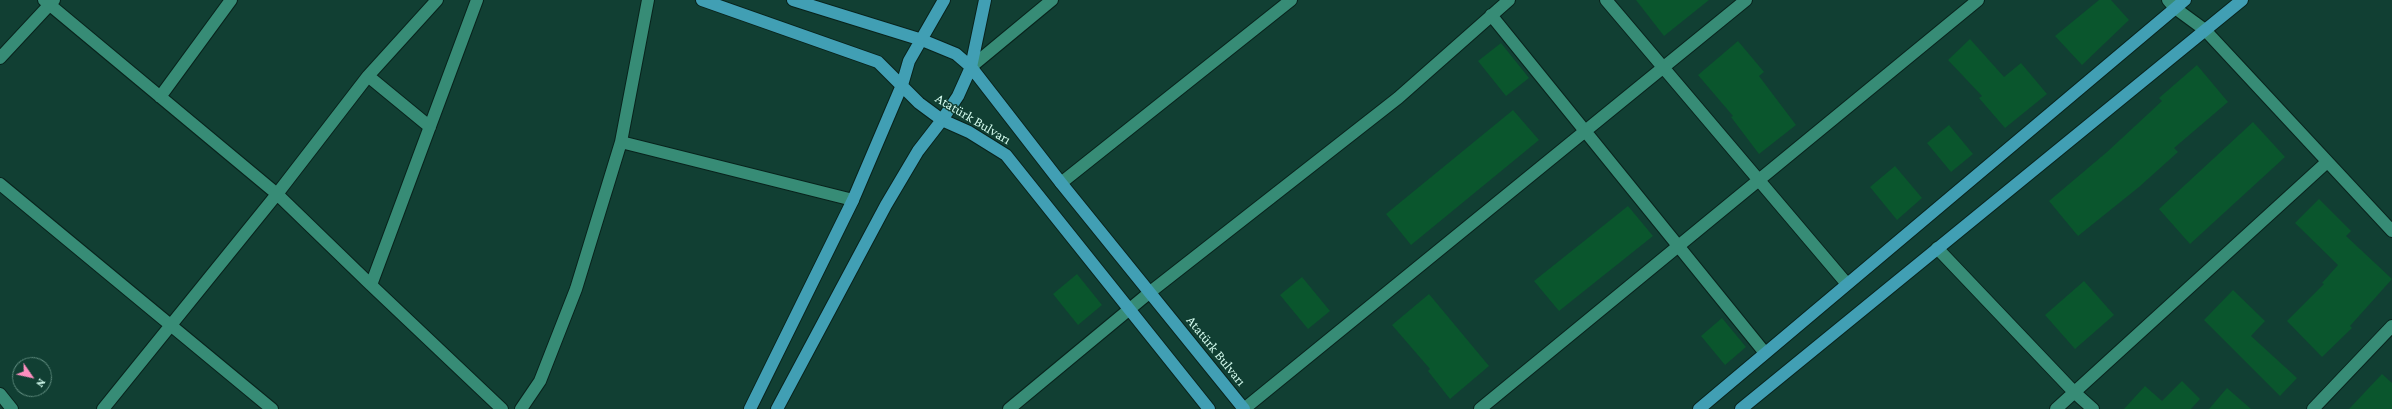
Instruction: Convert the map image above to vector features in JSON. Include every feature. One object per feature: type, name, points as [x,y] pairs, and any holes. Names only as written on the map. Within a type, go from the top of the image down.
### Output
[{"type":"main road","name":"Atatürk Bulvarı","points":[[702,0],[878,62],[919,103],[942,120],[969,132],[1006,155],[1209,409]]},
{"type":"main road","name":"Atatürk Bulvarı","points":[[793,0],[922,40],[956,54],[971,67],[1061,183],[1244,409]]},
{"type":"main road","points":[[750,409],[854,200],[902,85],[909,61],[944,0]]},
{"type":"main road","points":[[778,409],[886,205],[918,151],[958,96],[971,67],[986,0]]},
{"type":"main road","points":[[1699,409],[1847,284],[2171,4],[2185,0]]},
{"type":"main road","points":[[1742,409],[2242,0]]},
{"type":"street","points":[[160,97],[231,0]]},
{"type":"street","points":[[102,409],[277,194],[368,76],[437,0]]},
{"type":"street","points":[[371,285],[477,0]]},
{"type":"street","points":[[521,409],[540,381],[576,289],[621,142],[648,0]]},
{"type":"street","points":[[971,67],[1052,0]]},
{"type":"street","points":[[1061,183],[1290,0]]},
{"type":"street","points":[[1009,409],[1149,293],[1398,98],[1509,0]]},
{"type":"street","points":[[1606,0],[1847,284]]},
{"type":"street","points":[[1244,409],[1746,0]]},
{"type":"street","points":[[1480,409],[1978,0]]},
{"type":"street","points":[[0,58],[49,2],[277,194],[502,409]]},
{"type":"street","points":[[2171,4],[2204,30],[2392,230]]},
{"type":"street","points":[[1491,15],[1586,130],[1678,247],[1765,353]]},
{"type":"street","points":[[368,76],[430,127]]},
{"type":"street","points":[[621,142],[854,200]]},
{"type":"street","points":[[2056,409],[2327,162]]},
{"type":"street","points":[[0,184],[266,407]]},
{"type":"street","points":[[1937,248],[2074,392],[2093,409]]},
{"type":"street","points":[[2313,409],[2392,326]]},
{"type":"street","points":[[0,394],[12,409]]},
{"type":"building","points":[[1636,0],[1709,0],[1664,36]]},
{"type":"building","points":[[2099,0],[2111,0],[2129,20],[2082,65],[2055,36]]},
{"type":"building","points":[[1970,39],[2004,77],[2021,63],[2047,94],[2005,128],[1979,98],[1982,96],[1948,60]]},
{"type":"building","points":[[1738,41],[1764,72],[1759,76],[1796,125],[1759,154],[1731,117],[1733,116],[1698,75]]},
{"type":"building","points":[[1501,43],[1529,78],[1506,96],[1478,61]]},
{"type":"building","points":[[2197,65],[2228,102],[2174,148],[2178,152],[2139,187],[2078,236],[2049,201],[2107,152],[2162,101],[2159,98]]},
{"type":"building","points":[[1513,110],[1539,140],[1411,245],[1386,214]]},
{"type":"building","points":[[2253,122],[2285,157],[2190,244],[2159,209]]},
{"type":"building","points":[[1949,125],[1973,154],[1951,172],[1927,143]]},
{"type":"building","points":[[1895,166],[1922,198],[1897,220],[1870,187]]},
{"type":"building","points":[[2319,199],[2351,231],[2346,236],[2392,279],[2350,326],[2352,328],[2322,357],[2287,321],[2324,284],[2322,283],[2338,265],[2295,223]]},
{"type":"building","points":[[1628,206],[1653,236],[1559,311],[1534,281]]},
{"type":"building","points":[[1077,274],[1102,305],[1078,325],[1053,294]]},
{"type":"building","points":[[1302,277],[1330,311],[1308,329],[1280,295]]},
{"type":"building","points":[[2084,281],[2114,315],[2075,349],[2045,315]]},
{"type":"building","points":[[2233,290],[2265,321],[2251,336],[2297,378],[2280,396],[2204,320]]},
{"type":"building","points":[[1429,294],[1489,366],[1450,399],[1428,371],[1430,369],[1392,325]]},
{"type":"building","points":[[1722,318],[1746,347],[1725,365],[1701,336]]},
{"type":"building","points":[[2382,374],[2392,383],[2392,409],[2349,409]]},
{"type":"building","points":[[2182,381],[2200,399],[2191,409],[2124,409],[2145,386],[2162,401]]},
{"type":"building","points":[[2227,388],[2251,409],[2209,409]]}]
